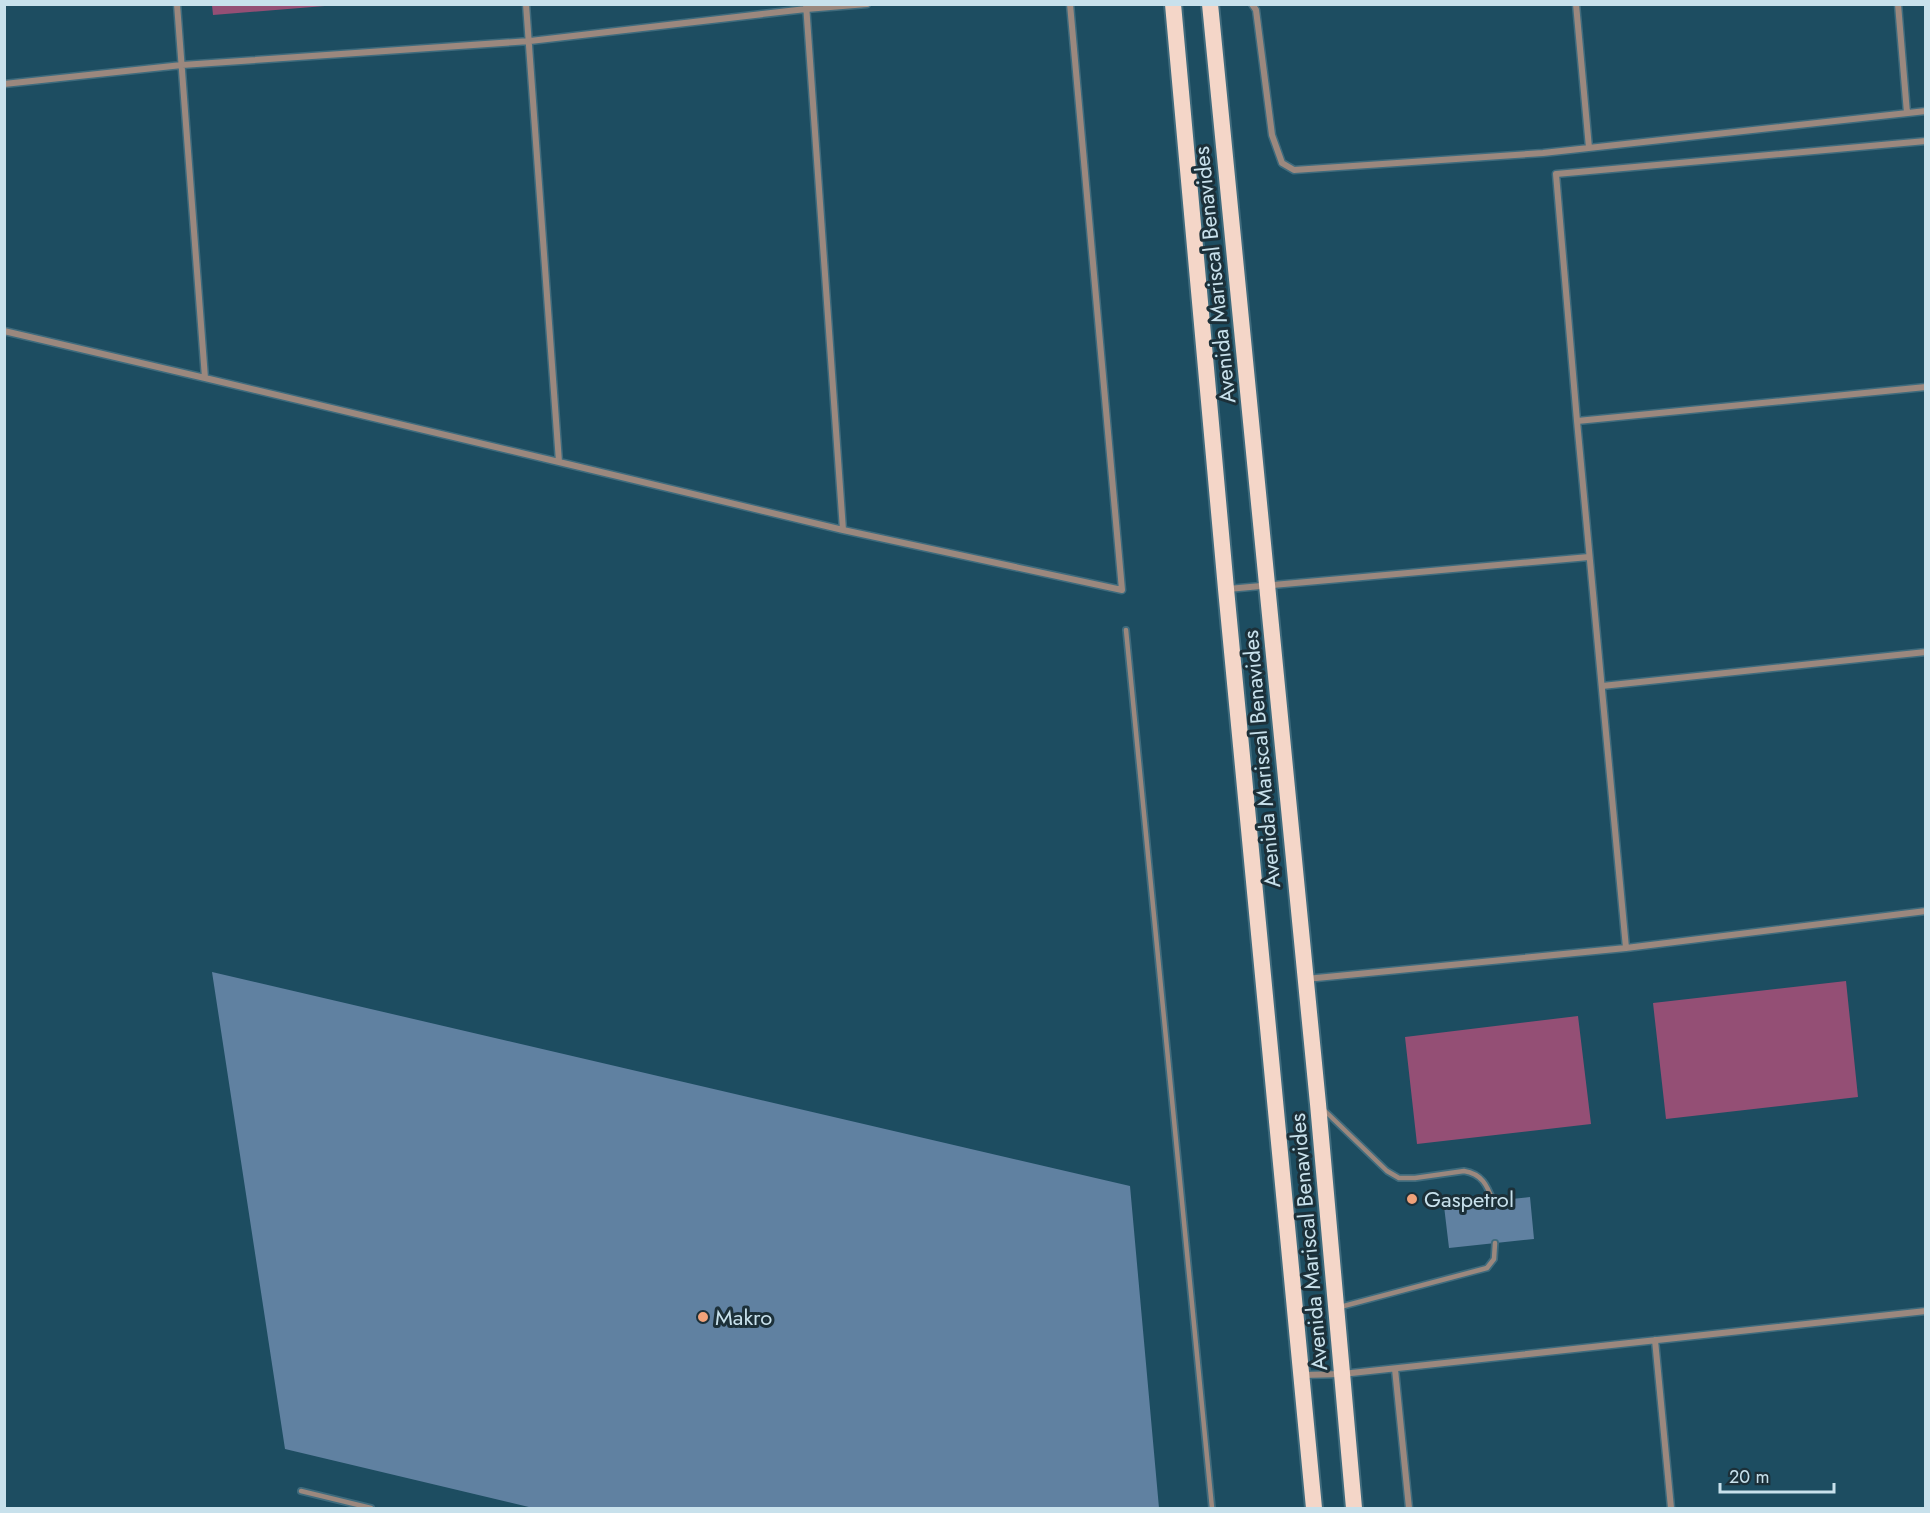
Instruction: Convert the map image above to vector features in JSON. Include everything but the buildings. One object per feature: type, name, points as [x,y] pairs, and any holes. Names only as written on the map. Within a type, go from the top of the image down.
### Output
[{"type":"highway","name":"Avenida Mariscal Benavides","points":[[1173,4],[1314,1509]]},
{"type":"highway","name":"Avenida Mariscal Benavides","points":[[1210,4],[1318,1104],[1354,1509]]},
{"type":"street","points":[[177,4],[205,378]]},
{"type":"street","points":[[526,4],[559,462]]},
{"type":"street","points":[[4,84],[182,65],[530,41],[806,7],[867,4]]},
{"type":"street","points":[[4,331],[843,530],[1122,590],[1070,4]]},
{"type":"street","points":[[1252,4],[1256,10],[1272,135],[1281,163],[1294,170],[1543,153],[1926,111]]},
{"type":"street","points":[[1576,4],[1589,148]]},
{"type":"street","points":[[1898,4],[1907,113]]},
{"type":"street","points":[[806,7],[843,530]]},
{"type":"street","points":[[1626,948],[1576,421],[1556,174],[1926,141]]},
{"type":"street","points":[[1576,421],[1926,387]]},
{"type":"street","points":[[1226,589],[1589,557]]},
{"type":"street","points":[[1602,686],[1926,652]]},
{"type":"street","points":[[1304,979],[1626,948],[1926,911]]},
{"type":"street","points":[[1302,1375],[1395,1369],[1926,1311]]},
{"type":"street","points":[[1654,1340],[1671,1509]]},
{"type":"street","points":[[1395,1369],[1409,1509]]},
{"type":"lane","points":[[1126,630],[1212,1509]]},
{"type":"lane","points":[[1318,1104],[1387,1171],[1399,1178],[1471,1172],[1487,1184],[1493,1200]]},
{"type":"lane","points":[[1335,1309],[1487,1268],[1494,1259],[1495,1243]]},
{"type":"lane","points":[[301,1491],[371,1509]]},
{"type":"shaded area","points":[[212,4],[337,5],[213,15]]},
{"type":"shaded area","points":[[1846,981],[1858,1097],[1666,1119],[1653,1003]]},
{"type":"shaded area","points":[[1578,1016],[1591,1124],[1417,1144],[1405,1037]]},
{"type":"place","name":"Gaspetrol","points":[[1412,1199]]},
{"type":"place","name":"Makro","points":[[703,1317]]}]
